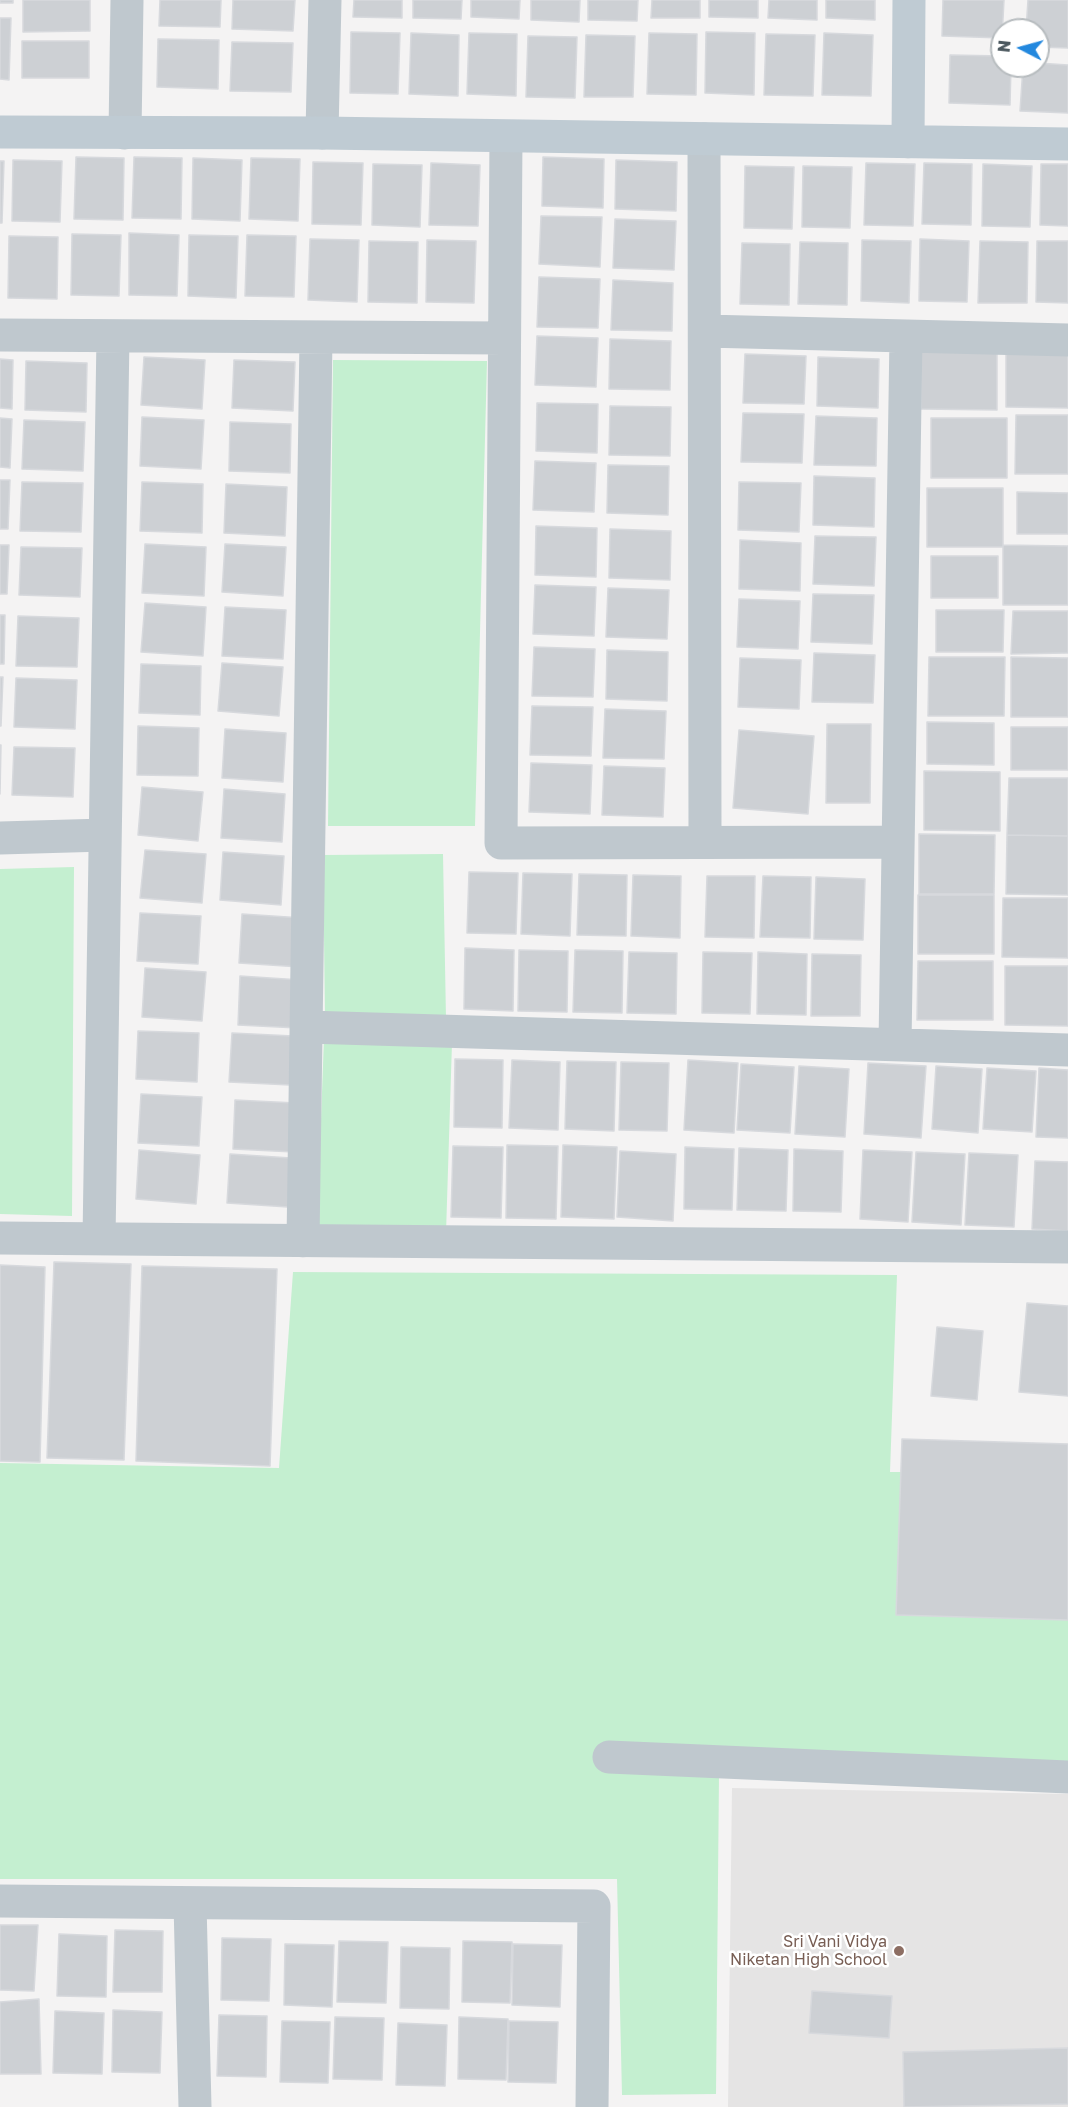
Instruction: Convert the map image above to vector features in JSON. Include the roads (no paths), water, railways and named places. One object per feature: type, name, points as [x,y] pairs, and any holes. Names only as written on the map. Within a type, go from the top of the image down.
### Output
[{"type":"street","points":[[125,133],[127,0]]},
{"type":"street","points":[[322,134],[326,0]]},
{"type":"street","points":[[908,142],[909,0]]},
{"type":"street","points":[[0,132],[1068,144]]},
{"type":"street","points":[[506,137],[501,843],[898,842]]},
{"type":"street","points":[[704,139],[705,842]]},
{"type":"street","points":[[705,331],[1068,340]]},
{"type":"street","points":[[0,335],[504,338]]},
{"type":"street","points":[[99,1239],[113,336]]},
{"type":"street","points":[[895,1044],[906,336]]},
{"type":"street","points":[[303,1241],[316,337]]},
{"type":"street","points":[[0,838],[105,835]]},
{"type":"street","points":[[307,1026],[1068,1050]]},
{"type":"street","points":[[0,1238],[1068,1247]]},
{"type":"street","points":[[609,1757],[1068,1777]]},
{"type":"street","points":[[0,1901],[594,1906],[592,2107]]},
{"type":"street","points":[[190,1903],[195,2107]]},
{"type":"place","name":"Sri Vani Vidya Niketan High School","points":[[899,1951]]}]
